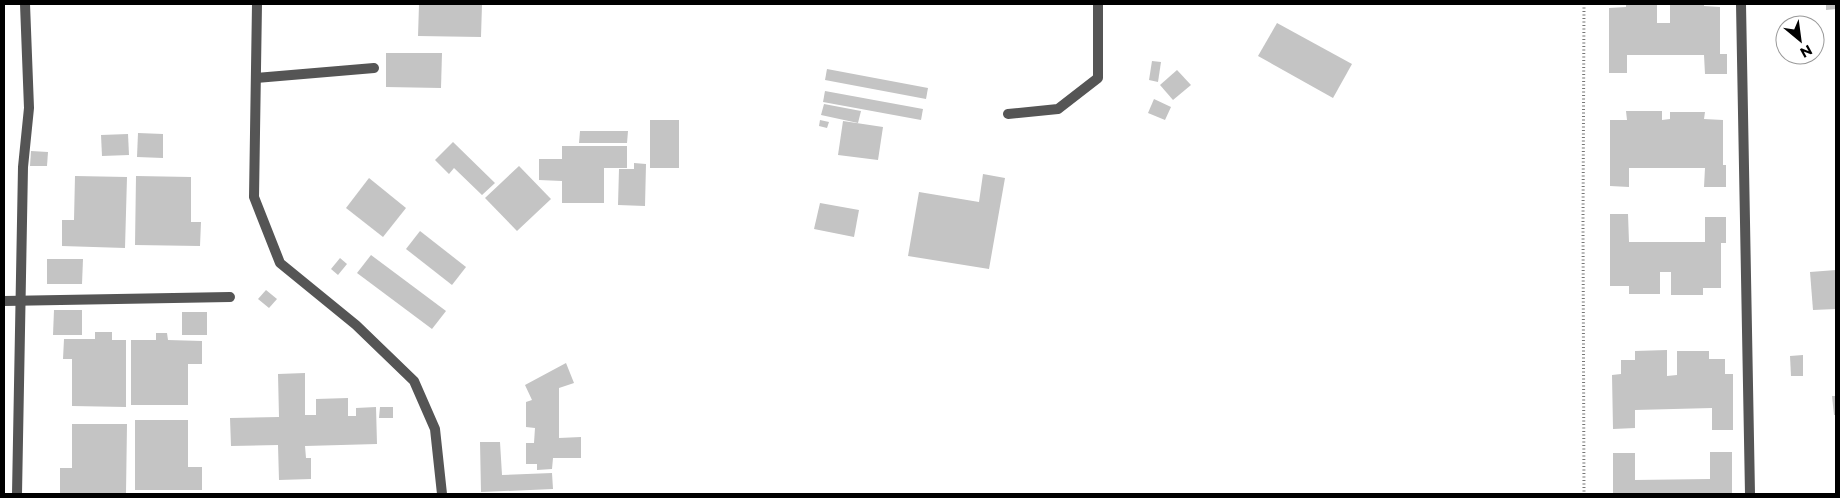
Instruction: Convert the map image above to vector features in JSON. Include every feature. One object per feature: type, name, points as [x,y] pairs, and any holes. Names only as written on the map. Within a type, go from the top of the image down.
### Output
[{"type":"street","points":[[17,494],[23,168],[29,108],[25,4]]},
{"type":"street","points":[[257,4],[254,197],[280,263],[356,325],[414,381],[435,429],[442,494]]},
{"type":"street","points":[[1008,114],[1058,109],[1098,78],[1098,4]]},
{"type":"street","points":[[1741,4],[1750,494]]},
{"type":"street","points":[[256,78],[374,68]]},
{"type":"street","points":[[4,301],[230,297]]},
{"type":"path","points":[[1584,4],[1582,224],[1584,494]]},
{"type":"building","points":[[419,4],[482,4],[481,37],[418,36]]},
{"type":"building","points":[[1626,4],[1657,4],[1657,23],[1670,23],[1670,4],[1704,4],[1704,6],[1720,7],[1720,54],[1727,54],[1727,74],[1705,74],[1704,55],[1627,55],[1627,73],[1609,73],[1609,8],[1626,7]]},
{"type":"building","points":[[1826,4],[1836,4],[1836,9],[1826,10]]},
{"type":"building","points":[[1277,23],[1352,64],[1333,98],[1258,56]]},
{"type":"building","points":[[386,53],[442,53],[441,88],[386,87]]},
{"type":"building","points":[[1152,61],[1161,62],[1158,82],[1149,80]]},
{"type":"building","points":[[827,69],[928,88],[926,99],[825,80]]},
{"type":"building","points":[[1177,70],[1191,85],[1173,100],[1160,85]]},
{"type":"building","points":[[825,91],[923,109],[921,120],[823,102]]},
{"type":"building","points":[[1154,99],[1171,107],[1165,120],[1148,113]]},
{"type":"building","points":[[824,104],[861,111],[858,123],[821,115]]},
{"type":"building","points":[[1626,111],[1662,111],[1662,120],[1670,119],[1670,112],[1705,112],[1704,119],[1723,120],[1723,165],[1726,165],[1726,187],[1704,187],[1705,168],[1629,168],[1629,187],[1610,186],[1610,120],[1627,120]]},
{"type":"building","points":[[650,120],[679,120],[679,168],[650,168]]},
{"type":"building","points":[[820,120],[829,122],[827,128],[819,126]]},
{"type":"building","points":[[843,121],[883,127],[878,160],[838,155]]},
{"type":"building","points":[[580,131],[628,131],[627,143],[579,143]]},
{"type":"building","points":[[138,133],[163,134],[163,158],[137,157]]},
{"type":"building","points":[[128,134],[129,155],[102,156],[101,135]]},
{"type":"building","points":[[453,142],[495,183],[482,195],[454,168],[449,174],[435,160]]},
{"type":"building","points":[[562,146],[627,146],[627,168],[604,168],[604,203],[562,203],[562,181],[539,180],[539,159],[562,159]]},
{"type":"building","points":[[31,151],[48,152],[47,166],[30,166]]},
{"type":"building","points":[[634,163],[646,164],[645,206],[618,205],[619,169],[634,169]]},
{"type":"building","points":[[519,166],[551,199],[517,231],[485,198]]},
{"type":"building","points":[[983,174],[1005,178],[989,269],[908,256],[919,192],[979,202]]},
{"type":"building","points":[[75,176],[127,177],[125,248],[62,246],[62,220],[74,220]]},
{"type":"building","points":[[136,176],[191,177],[191,222],[201,222],[200,246],[135,245]]},
{"type":"building","points":[[369,178],[406,208],[383,237],[346,208]]},
{"type":"building","points":[[820,203],[859,210],[854,237],[814,229]]},
{"type":"building","points":[[1610,214],[1628,214],[1629,242],[1705,242],[1705,217],[1726,217],[1726,243],[1721,243],[1721,288],[1703,288],[1703,295],[1671,295],[1671,272],[1660,272],[1660,294],[1629,294],[1629,286],[1610,286]]},
{"type":"building","points":[[420,231],[466,267],[452,285],[406,249]]},
{"type":"building","points":[[371,255],[446,311],[432,329],[357,273]]},
{"type":"building","points":[[340,258],[347,264],[338,275],[331,269]]},
{"type":"building","points":[[47,259],[83,259],[82,284],[47,284]]},
{"type":"building","points":[[1836,270],[1836,309],[1813,310],[1810,272]]},
{"type":"building","points":[[266,290],[277,299],[269,308],[258,299]]},
{"type":"building","points":[[54,310],[82,310],[82,335],[53,335]]},
{"type":"building","points":[[182,312],[207,312],[207,335],[182,335]]},
{"type":"building","points":[[95,332],[112,332],[112,340],[126,340],[126,407],[72,406],[72,359],[63,359],[64,339],[95,339]]},
{"type":"building","points":[[156,333],[167,333],[168,340],[202,341],[202,364],[188,364],[188,405],[131,405],[131,340],[156,340]]},
{"type":"building","points":[[1667,350],[1667,376],[1677,375],[1677,351],[1709,351],[1709,359],[1725,359],[1725,374],[1733,374],[1733,430],[1712,430],[1712,408],[1635,410],[1635,428],[1613,429],[1612,375],[1621,374],[1621,360],[1635,360],[1635,351]]},
{"type":"building","points":[[1803,355],[1803,376],[1791,376],[1790,356]]},
{"type":"building","points":[[566,363],[574,383],[559,388],[559,438],[581,437],[581,458],[553,458],[552,469],[537,470],[537,464],[526,464],[526,443],[534,443],[535,428],[526,427],[526,402],[532,400],[525,385]]},
{"type":"building","points":[[305,373],[305,415],[316,415],[316,399],[348,398],[348,416],[356,416],[356,408],[376,407],[377,444],[305,446],[306,458],[311,458],[311,479],[279,480],[278,445],[231,446],[230,418],[279,417],[278,374]]},
{"type":"building","points":[[1832,396],[1836,396],[1836,415],[1834,415]]},
{"type":"building","points":[[380,407],[393,407],[393,418],[379,418]]},
{"type":"building","points":[[135,420],[188,420],[188,467],[202,467],[202,490],[135,490]]},
{"type":"building","points":[[72,424],[127,424],[126,493],[60,493],[60,468],[72,468]]},
{"type":"building","points":[[480,442],[500,442],[502,475],[552,473],[553,489],[481,492]]},
{"type":"building","points":[[1710,452],[1732,452],[1732,494],[1613,494],[1613,453],[1635,453],[1635,480],[1710,479]]}]
